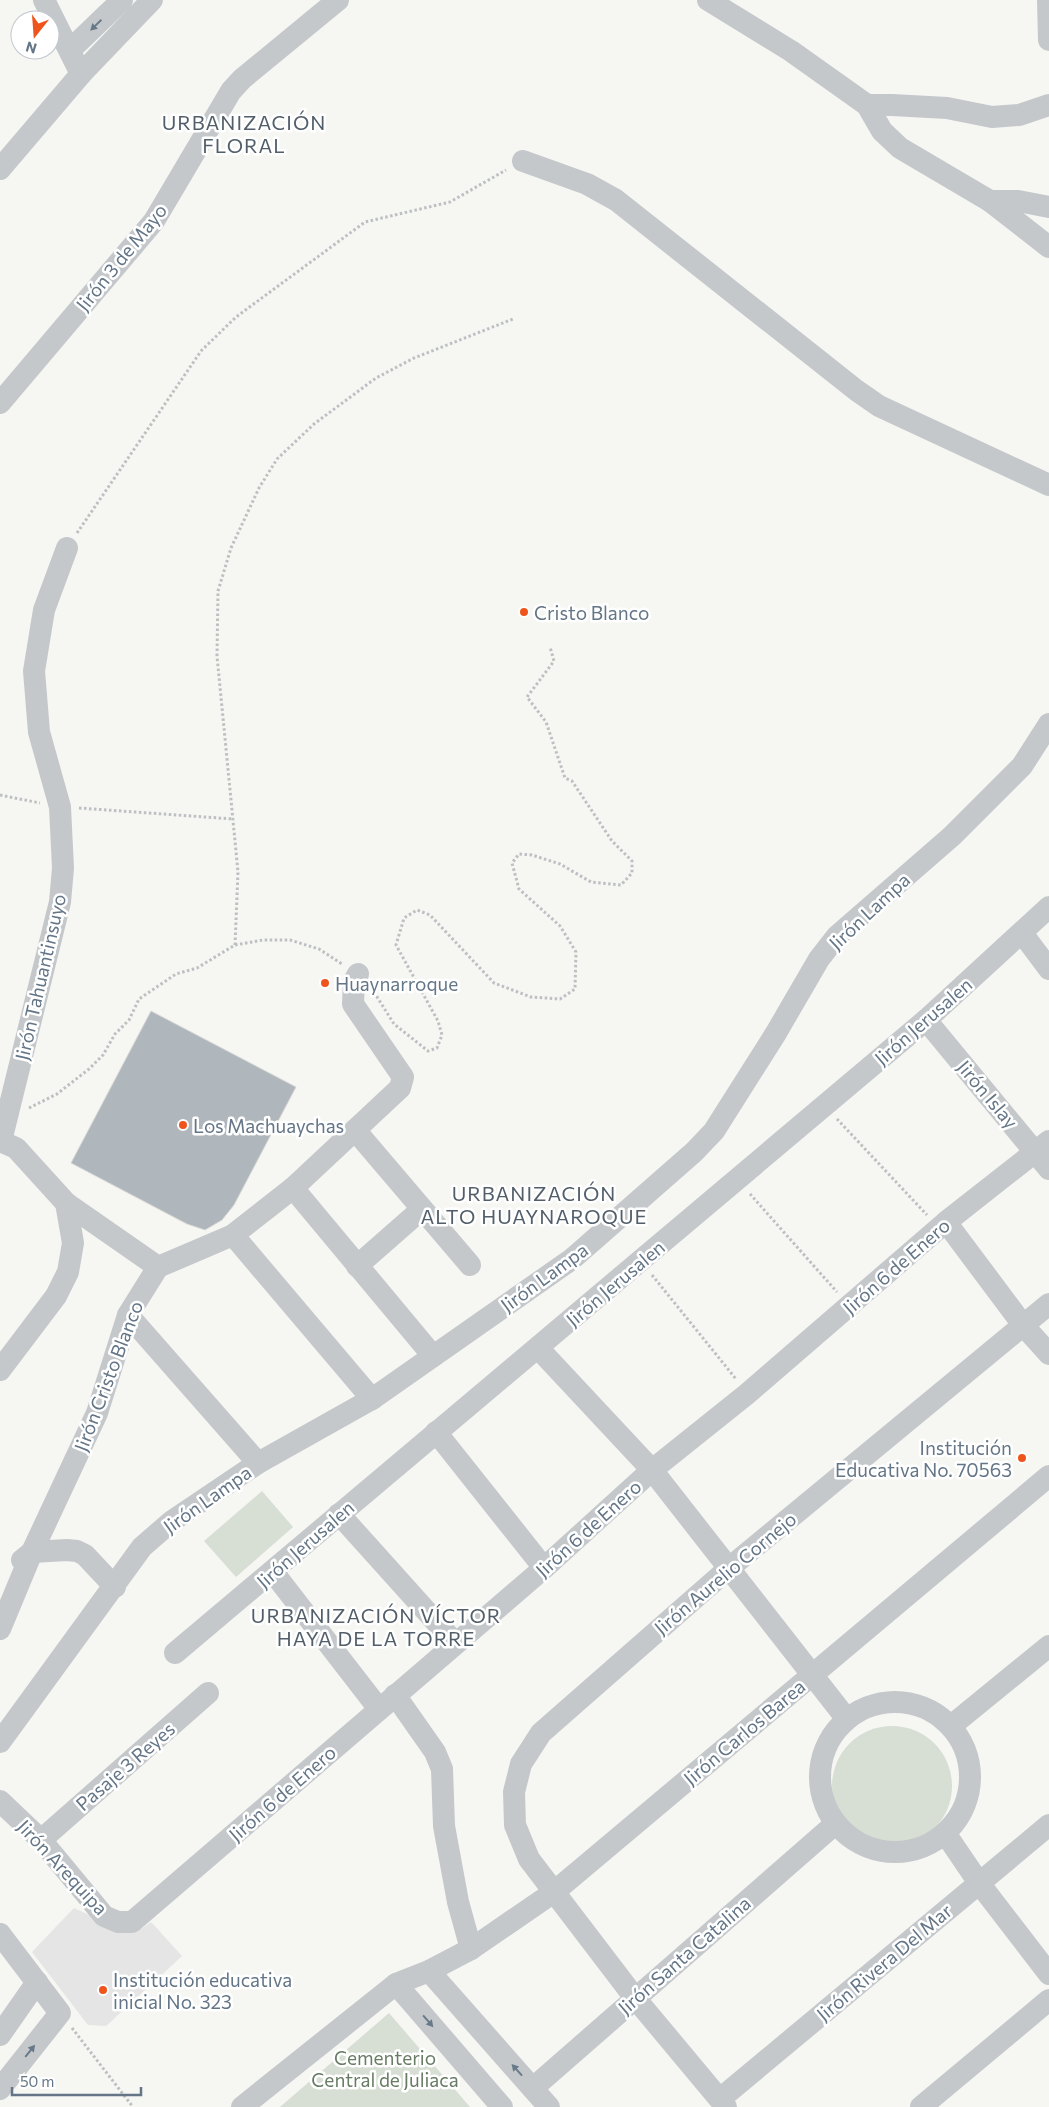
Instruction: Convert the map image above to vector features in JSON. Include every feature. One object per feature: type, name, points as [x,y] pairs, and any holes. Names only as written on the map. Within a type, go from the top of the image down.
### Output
[{"type":"street","points":[[44,0],[81,74]]},
{"type":"street","points":[[70,50],[122,0]]},
{"type":"street","points":[[0,169],[81,74],[152,0]]},
{"type":"street","name":"Jirón 3 de Mayo","points":[[0,403],[154,221],[231,91],[242,79],[338,0]]},
{"type":"street","points":[[708,0],[791,52],[867,105],[882,131],[900,148],[990,201],[1049,247]]},
{"type":"street","points":[[1048,0],[1049,40]]},
{"type":"street","points":[[867,105],[947,108],[992,117],[1019,115],[1049,105]]},
{"type":"street","points":[[523,161],[587,184],[616,200],[856,390],[879,406],[1049,485]]},
{"type":"street","points":[[990,201],[1018,201],[1049,207]]},
{"type":"street","name":"Jirón Tahuantinsuyo","points":[[1,1141],[60,902],[63,868],[60,806],[39,732],[34,671],[44,610],[67,548]]},
{"type":"street","name":"Jirón Lampa","points":[[0,1742],[142,1547],[166,1526],[258,1464],[372,1399],[572,1259],[694,1152],[714,1131],[776,1033],[819,958],[837,936],[952,836],[1022,766],[1049,724]]},
{"type":"street","name":"Jirón Jerusalen","points":[[175,1653],[273,1572],[436,1432],[738,1181],[926,1020],[1049,907]]},
{"type":"street","points":[[1022,933],[1049,969]]},
{"type":"street","points":[[1,1141],[16,1148],[66,1203],[158,1267],[233,1235],[293,1188],[400,1088],[403,1077],[353,1004],[354,981],[358,974]]},
{"type":"street","name":"Jirón Islay","points":[[926,1020],[1045,1154]]},
{"type":"street","points":[[355,1130],[470,1265]]},
{"type":"street","name":"Jirón 6 de Enero","points":[[132,1922],[544,1568],[652,1470],[747,1394],[943,1225],[1045,1154]]},
{"type":"street","points":[[293,1188],[433,1356]]},
{"type":"street","points":[[0,1370],[56,1296],[68,1272],[73,1243],[66,1203]]},
{"type":"street","points":[[357,1266],[422,1209]]},
{"type":"street","points":[[943,1225],[1036,1335],[1049,1354]]},
{"type":"street","points":[[233,1235],[372,1399]]},
{"type":"street","name":"Jirón Cristo Blanco","points":[[0,1629],[32,1552],[97,1413],[128,1315],[158,1267]]},
{"type":"street","name":"Jirón Aurelio Cornejo","points":[[723,2103],[634,1998],[529,1859],[515,1825],[514,1792],[521,1764],[541,1733],[728,1569],[1036,1335],[1049,1304]]},
{"type":"street","points":[[128,1315],[258,1464]]},
{"type":"street","points":[[538,1348],[652,1470],[846,1718]]},
{"type":"street","points":[[436,1432],[544,1568]]},
{"type":"street","name":"Jirón Carlos Barea","points":[[242,2107],[396,1984],[428,1971],[471,1949],[554,1892],[1049,1476]]},
{"type":"street","points":[[340,1514],[455,1643]]},
{"type":"street","points":[[0,1591],[10,1573],[32,1552],[67,1550],[85,1555],[115,1586]]},
{"type":"street","points":[[273,1572],[387,1702],[435,1752],[442,1769],[444,1826],[458,1902],[471,1949]]},
{"type":"street","points":[[951,1726],[1049,1646]]},
{"type":"street","name":"Pasaje 3 Reyes","points":[[41,1840],[208,1693]]},
{"type":"street","points":[[900,1701],[928,1709],[951,1726],[966,1752],[971,1781],[963,1809],[946,1833],[925,1846],[893,1852],[876,1850],[854,1840],[835,1824],[821,1798],[819,1768],[827,1740],[846,1718],[872,1704],[900,1701]]},
{"type":"street","name":"Jirón Arequipa","points":[[0,1801],[41,1840],[104,1916],[118,1922],[132,1922]]},
{"type":"street","name":"Jirón Santa Catalina","points":[[533,2088],[835,1824]]},
{"type":"street","name":"Jirón Rivera Del Mar","points":[[723,2103],[1049,1825]]},
{"type":"street","points":[[946,1833],[979,1883],[1049,1974]]},
{"type":"street","points":[[0,1934],[60,2013],[0,2089]]},
{"type":"street","points":[[428,1971],[549,2107]]},
{"type":"street","points":[[0,2035],[37,1982]]},
{"type":"street","points":[[396,1984],[502,2107]]},
{"type":"street","points":[[921,2107],[1049,2000]]},
{"type":"path","points":[[67,548],[201,351],[236,317],[365,222],[450,202],[523,161]]},
{"type":"path","points":[[235,945],[238,872],[217,656],[218,591],[231,548],[259,488],[277,459],[314,424],[376,378],[414,358],[513,318]]},
{"type":"path","points":[[25,1115],[30,1107],[57,1094],[89,1069],[103,1055],[114,1034],[129,1020],[139,999],[176,974],[197,968],[235,945],[263,940],[290,940],[319,948],[365,978],[394,1024],[428,1051],[436,1048],[442,1035],[438,1021],[396,945],[404,918],[418,910],[430,916],[494,983],[531,997],[560,999],[575,989],[576,952],[560,926],[519,889],[512,864],[519,854],[532,855],[560,864],[590,882],[621,885],[632,873],[632,861],[612,841],[572,781],[565,778],[546,722],[527,696],[554,661],[550,647]]},
{"type":"path","points":[[0,795],[60,806],[233,818]]},
{"type":"path","points":[[825,1106],[943,1225]]},
{"type":"path","points":[[738,1181],[849,1305]]},
{"type":"path","points":[[641,1261],[747,1394]]},
{"type":"path","points":[[60,2013],[133,2107]]},
{"type":"shaded area","name":"Institución educativa inicial No. 323","points":[[74,1908],[120,1929],[141,1929],[151,1922],[182,1956],[106,2026],[88,2025],[32,1952]]},
{"type":"green space","points":[[262,1491],[293,1527],[236,1577],[204,1541]]},
{"type":"green space","points":[[892,1726],[904,1727],[915,1731],[925,1736],[934,1744],[942,1753],[947,1763],[951,1774],[951,1798],[947,1809],[942,1819],[934,1828],[925,1836],[915,1841],[904,1845],[892,1846],[880,1845],[869,1841],[859,1836],[850,1828],[842,1819],[837,1809],[833,1798],[832,1786],[833,1774],[837,1763],[842,1753],[850,1744],[859,1736],[869,1731],[880,1727]]},
{"type":"green space","name":"Cementerio Central de Juliaca","points":[[389,2013],[470,2107],[280,2107]]},
{"type":"building","name":"Los Machuaychas","points":[[151,1011],[296,1087],[234,1205],[222,1220],[205,1230],[187,1224],[71,1163]]},
{"type":"place","name":"Cristo Blanco","points":[[524,612]]},
{"type":"place","name":"Huaynarroque","points":[[325,983]]},
{"type":"place","name":"Los Machuaychas","points":[[183,1125]]},
{"type":"place","name":"Institución Educativa No. 70563","points":[[1022,1458]]},
{"type":"place","name":"Institución educativa inicial No. 323","points":[[103,1990]]},
{"type":"district","name":"URBANIZACIÓN FLORAL","points":[[244,134]]},
{"type":"district","name":"URBANIZACIÓN ALTO HUAYNAROQUE","points":[[534,1204]]},
{"type":"district","name":"URBANIZACIÓN VÍCTOR HAYA DE LA TORRE","points":[[376,1626]]}]
